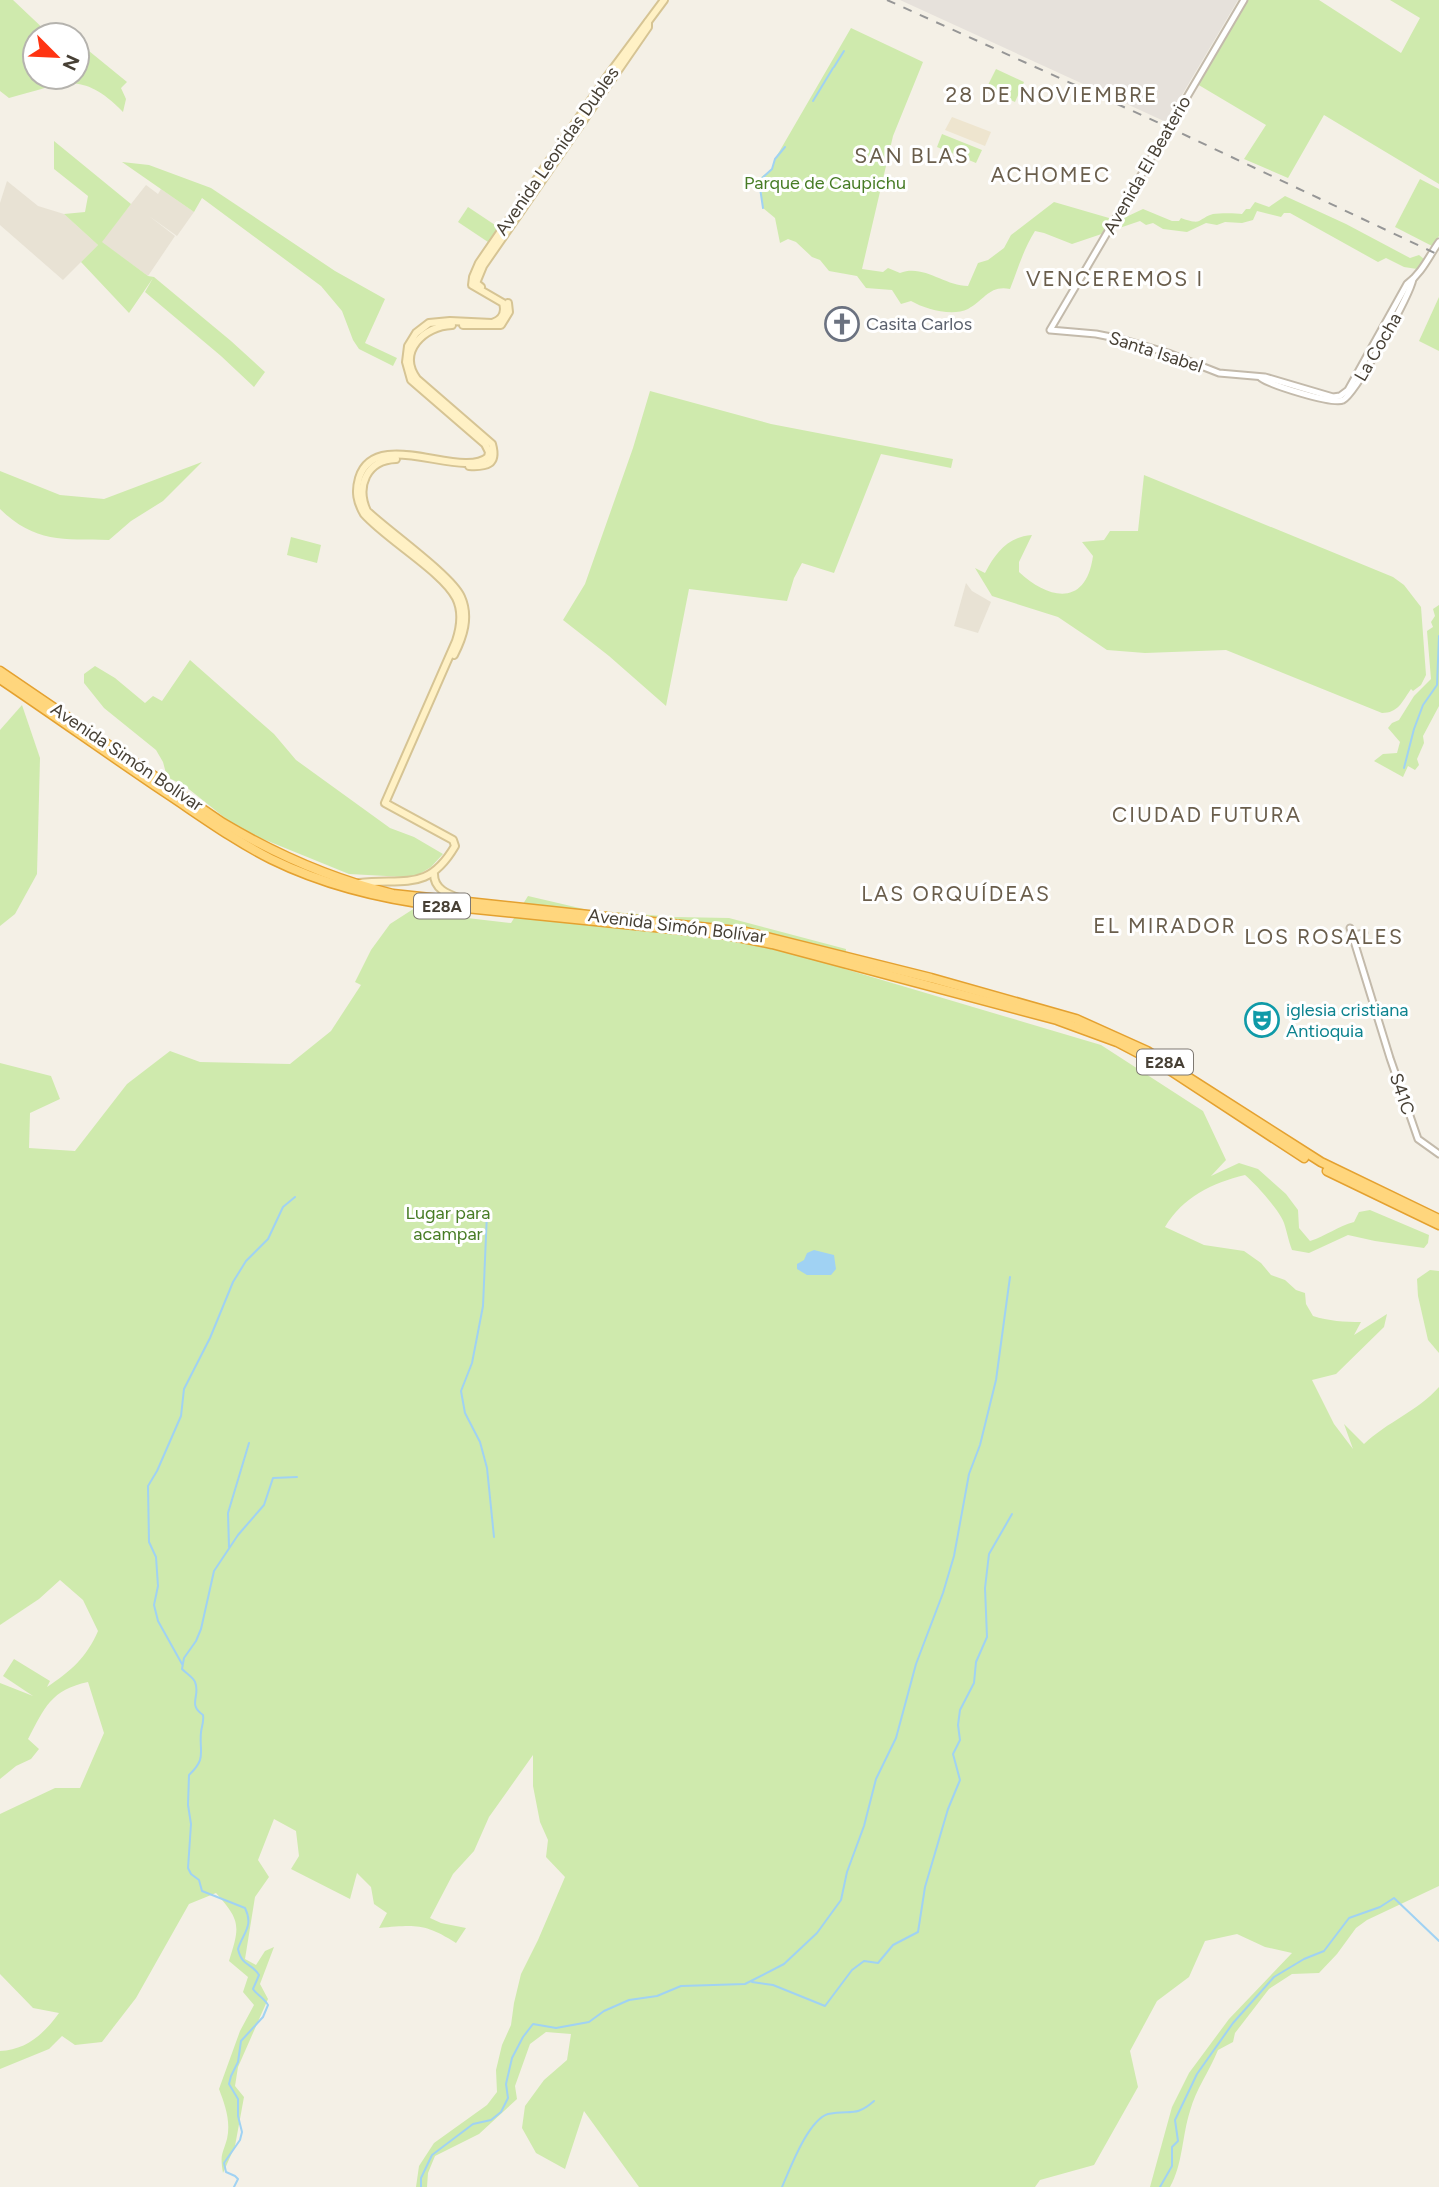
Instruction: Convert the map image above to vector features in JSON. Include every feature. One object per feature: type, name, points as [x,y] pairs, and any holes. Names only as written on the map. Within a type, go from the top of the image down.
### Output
[{"type":"highway","name":"Avenida Simón Bolívar","points":[[0,671],[219,829],[271,859],[335,884],[407,902],[723,934],[877,968]]},
{"type":"highway","name":"Avenida Simón Bolívar","points":[[0,679],[223,823],[260,846],[297,864],[393,894],[746,932],[1057,1020],[1106,1038],[1150,1059],[1221,1101],[1294,1152],[1352,1184],[1439,1219]]},
{"type":"highway","name":"Avenida Simón Bolívar","points":[[1424,1215],[1439,1225]]},
{"type":"main road","name":"Avenida Leonidas Dubles","points":[[434,874],[456,844],[387,804],[456,640],[461,618],[459,607],[450,589],[365,516],[357,501],[360,475],[380,457],[409,455],[464,464],[485,459],[489,452],[485,444],[411,380],[408,346],[416,333],[429,323],[492,323],[503,316],[503,303],[474,287],[480,263],[648,27],[648,22],[664,0]]},
{"type":"main road","points":[[354,884],[414,881],[434,874],[434,881],[439,888],[475,904]]},
{"type":"street","name":"Avenida El Beaterio","points":[[1051,330],[1244,0]]},
{"type":"street","name":"La Cocha","points":[[1261,378],[1325,400],[1345,400],[1398,313],[1413,279],[1439,242]]},
{"type":"street","name":"Santa Isabel","points":[[1051,330],[1121,339],[1168,353],[1219,373],[1261,378]]},
{"type":"street","name":"S41C","points":[[1350,928],[1390,1058],[1419,1139],[1439,1154]]},
{"type":"street","points":[[1356,941],[1359,934],[1364,933]]},
{"type":"shaded area","points":[[900,0],[1238,0],[1166,122]]},
{"type":"shaded area","points":[[952,117],[991,132],[985,146],[945,130]]},
{"type":"shaded area","points":[[7,181],[38,206],[64,214],[98,245],[63,280],[0,225],[0,203]]},
{"type":"shaded area","points":[[146,185],[158,194],[161,189],[194,212],[177,236],[149,216],[175,236],[148,276],[101,242]]},
{"type":"shaded area","points":[[966,583],[972,591],[991,602],[978,633],[954,626]]},
{"type":"green space","points":[[0,0],[13,0],[35,21],[21,21],[21,91],[35,91],[9,98],[0,91]]},
{"type":"green space","points":[[1248,0],[1319,0],[1401,53],[1420,18],[1390,0],[1439,0],[1439,184],[1324,115],[1288,178],[1244,159],[1266,125],[1197,84]]},
{"type":"green space","name":"Parque de Caupichu","points":[[851,28],[923,62],[893,136],[862,269],[883,272],[888,268],[900,273],[917,271],[968,286],[978,263],[988,260],[1004,248],[1011,235],[1054,202],[1109,218],[1118,219],[1120,215],[1126,217],[1143,209],[1172,221],[1179,221],[1181,218],[1197,222],[1213,214],[1242,214],[1255,202],[1269,207],[1285,196],[1410,258],[1419,255],[1424,259],[1417,269],[1404,267],[1386,258],[1378,262],[1290,213],[1284,213],[1281,217],[1257,211],[1253,220],[1217,225],[1206,223],[1187,232],[1163,229],[1153,223],[1146,225],[1140,221],[1072,244],[1035,231],[1010,289],[992,291],[968,309],[939,311],[911,301],[901,304],[892,290],[866,288],[857,276],[829,271],[820,260],[812,257],[796,242],[788,239],[780,243],[775,218],[763,208],[760,178],[772,169],[775,159]]},
{"type":"green space","points":[[91,53],[127,82],[121,88],[126,99],[123,112],[91,88]]},
{"type":"green space","points":[[996,69],[1024,82],[1015,102],[986,89]]},
{"type":"green space","points":[[942,134],[982,150],[976,163],[937,147]]},
{"type":"green space","points":[[54,141],[131,204],[102,242],[148,276],[154,277],[265,372],[254,387],[145,292],[153,278],[129,313],[81,262],[98,245],[64,214],[85,212],[88,196],[54,169]]},
{"type":"green space","points":[[122,162],[149,165],[211,188],[335,271],[385,299],[365,343],[397,358],[393,366],[359,349],[342,311],[321,286],[202,198],[194,212]]},
{"type":"green space","points":[[1420,179],[1439,189],[1439,236],[1432,246],[1395,227]]},
{"type":"green space","points":[[468,207],[501,229],[491,244],[458,222]]},
{"type":"green space","points":[[1439,297],[1439,351],[1419,341]]},
{"type":"green space","points":[[650,391],[771,424],[953,459],[951,468],[881,454],[834,573],[802,563],[787,601],[689,589],[666,706],[563,620],[585,584]]},
{"type":"green space","points":[[202,462],[163,501],[131,521],[109,540],[50,537],[25,528],[0,509],[0,471],[60,495],[104,499]]},
{"type":"green space","points":[[1144,475],[1393,577],[1404,585],[1421,607],[1426,675],[1421,685],[1413,691],[1411,689],[1396,709],[1382,713],[1226,650],[1145,653],[1107,650],[1058,617],[992,596],[975,568],[985,573],[1009,542],[1024,536],[1032,535],[1019,562],[1019,572],[1054,593],[1065,594],[1083,584],[1093,556],[1082,542],[1104,540],[1110,531],[1138,531]]},
{"type":"green space","points":[[291,537],[321,545],[317,563],[287,555]]},
{"type":"green space","points":[[1439,605],[1439,706],[1423,736],[1424,743],[1417,759],[1419,765],[1415,770],[1408,766],[1403,777],[1374,761],[1383,754],[1397,753],[1400,742],[1388,728],[1399,720],[1414,696],[1431,679],[1427,631],[1433,627],[1433,609]]},
{"type":"green space","points":[[190,660],[274,734],[296,760],[390,828],[414,837],[443,854],[431,867],[418,875],[405,877],[349,874],[258,837],[230,822],[185,786],[167,777],[156,750],[104,708],[84,683],[84,674],[95,666],[115,678],[145,703],[153,696],[162,701]]},
{"type":"green space","points":[[22,705],[40,758],[37,874],[15,914],[0,926],[0,730]]},
{"type":"green space","name":"Lugar para acampar","points":[[528,896],[588,910],[729,918],[846,949],[845,969],[1101,1045],[1203,1111],[1226,1160],[1211,1176],[1239,1163],[1258,1169],[1286,1194],[1298,1210],[1299,1228],[1310,1241],[1354,1222],[1359,1212],[1370,1210],[1429,1235],[1424,1248],[1348,1235],[1309,1253],[1292,1250],[1282,1218],[1245,1175],[1221,1182],[1199,1193],[1180,1207],[1165,1227],[1204,1245],[1244,1251],[1261,1263],[1271,1275],[1285,1280],[1296,1290],[1305,1293],[1306,1304],[1313,1316],[1361,1322],[1354,1335],[1387,1314],[1384,1327],[1336,1374],[1312,1380],[1334,1424],[1353,1449],[1344,1424],[1364,1444],[1422,1403],[1439,1387],[1439,1886],[1367,1920],[1356,1928],[1319,1973],[1292,1974],[1269,1989],[1235,2033],[1233,2042],[1218,2050],[1199,2088],[1187,2120],[1177,2169],[1170,2187],[1150,2187],[1172,2107],[1189,2073],[1229,2019],[1292,1953],[1265,1947],[1237,1934],[1205,1941],[1189,1977],[1157,2001],[1130,2051],[1138,2087],[1094,2165],[1040,2180],[1035,2187],[639,2187],[584,2111],[565,2169],[536,2153],[522,2128],[525,2106],[544,2080],[567,2060],[571,2034],[546,2032],[530,2044],[515,2086],[517,2099],[479,2134],[435,2156],[428,2173],[427,2187],[416,2187],[419,2166],[434,2143],[487,2105],[497,2092],[496,2070],[502,2045],[511,2025],[521,1974],[565,1877],[546,1857],[548,1840],[540,1822],[533,1786],[533,1755],[489,1817],[474,1851],[453,1874],[430,1918],[466,1928],[456,1943],[436,1932],[419,1927],[379,1928],[387,1913],[374,1904],[371,1887],[357,1873],[350,1899],[291,1869],[299,1856],[296,1831],[274,1819],[258,1860],[269,1877],[255,1897],[245,1959],[256,1965],[265,1951],[274,1947],[260,1984],[268,1999],[238,2067],[235,2086],[244,2097],[235,2146],[223,2173],[222,2158],[228,2119],[219,2089],[240,2031],[254,2005],[243,1992],[248,1977],[229,1961],[236,1924],[216,1893],[189,1904],[136,1998],[102,2042],[75,2045],[62,2036],[49,2049],[0,2069],[0,2051],[18,2048],[34,2039],[59,2013],[33,2008],[0,1974],[0,1814],[55,1788],[80,1788],[104,1733],[88,1682],[75,1685],[50,1701],[28,1739],[39,1749],[31,1759],[16,1766],[0,1779],[0,1683],[33,1696],[3,1676],[14,1659],[50,1681],[47,1687],[77,1663],[89,1649],[98,1631],[83,1600],[60,1580],[39,1599],[0,1625],[0,1063],[51,1076],[60,1099],[30,1113],[29,1148],[75,1151],[127,1084],[170,1051],[200,1062],[290,1064],[331,1031],[361,985],[355,982],[371,950],[390,924],[418,906],[440,910],[450,916],[511,923]]},
{"type":"green space","points":[[1430,1270],[1439,1271],[1439,1353],[1428,1340],[1418,1296],[1417,1279]]},
{"type":"water","points":[[814,1250],[834,1255],[836,1269],[831,1275],[807,1275],[797,1269],[797,1264],[804,1260],[807,1253]]},
{"type":"waterway","points":[[834,67],[844,51]]},
{"type":"waterway","points":[[813,101],[833,68]]},
{"type":"waterway","points":[[763,208],[759,181],[772,169],[775,159],[785,147]]},
{"type":"waterway","points":[[1404,768],[1423,705],[1437,685],[1439,636]]},
{"type":"waterway","points":[[182,1664],[158,1621],[154,1605],[158,1586],[156,1557],[149,1542],[148,1486],[181,1416],[184,1389],[210,1338],[233,1282],[246,1261],[268,1239],[283,1207],[295,1197]]},
{"type":"waterway","points":[[487,1213],[483,1306],[472,1363],[461,1391],[465,1413],[480,1442],[487,1468],[494,1537]]},
{"type":"waterway","points":[[421,2187],[421,2178],[432,2155],[473,2124],[491,2120],[501,2112],[508,2098],[506,2084],[512,2058],[533,2024],[556,2028],[589,2022],[604,2011],[629,2000],[657,1996],[681,1986],[745,1984],[784,1964],[817,1933],[841,1900],[876,1779],[896,1738],[916,1664],[954,1556],[969,1474],[980,1445],[996,1380],[1010,1277]]},
{"type":"waterway","points":[[229,1547],[228,1513],[249,1443]]},
{"type":"waterway","points":[[234,2187],[238,2179],[226,2172],[224,2163],[240,2140],[242,2132],[238,2099],[229,2084],[238,2062],[241,2041],[263,2017],[268,2005],[253,1989],[259,1975],[242,1959],[238,1949],[248,1925],[245,1908],[202,1891],[199,1880],[188,1868],[191,1824],[188,1805],[189,1775],[201,1755],[203,1715],[195,1703],[195,1682],[182,1669],[184,1658],[201,1629],[214,1571],[238,1535],[264,1505],[273,1478],[297,1477]]},
{"type":"waterway","points":[[752,1982],[773,1985],[825,2006],[852,1970],[864,1961],[878,1963],[893,1945],[918,1932],[925,1887],[948,1809],[960,1780],[953,1754],[960,1740],[960,1710],[974,1683],[976,1662],[987,1637],[985,1588],[989,1554],[1012,1514]]},
{"type":"waterway","points":[[1160,2187],[1172,2166],[1172,2147],[1178,2141],[1175,2120],[1197,2074],[1233,2023],[1274,1977],[1304,1959],[1324,1951],[1349,1918],[1380,1907],[1394,1898],[1439,1941]]},
{"type":"waterway","points":[[782,2187],[800,2146],[821,2118],[828,2114],[862,2110],[874,2101]]},
{"type":"railway","points":[[887,0],[1168,127],[1439,255]]},
{"type":"place","name":"Casita Carlos","points":[[842,324]]},
{"type":"place","name":"iglesia cristiana Antioquia","points":[[1262,1020]]},
{"type":"district","name":"28 DE NOVIEMBRE","points":[[1052,94]]},
{"type":"district","name":"SAN BLAS","points":[[912,155]]},
{"type":"district","name":"ACHOMEC","points":[[1051,174]]},
{"type":"district","name":"VENCEREMOS I","points":[[1115,278]]},
{"type":"district","name":"CIUDAD FUTURA","points":[[1207,814]]},
{"type":"district","name":"LAS ORQUÍDEAS","points":[[956,893]]},
{"type":"district","name":"EL MIRADOR","points":[[1165,925]]},
{"type":"district","name":"LOS ROSALES","points":[[1324,936]]}]
